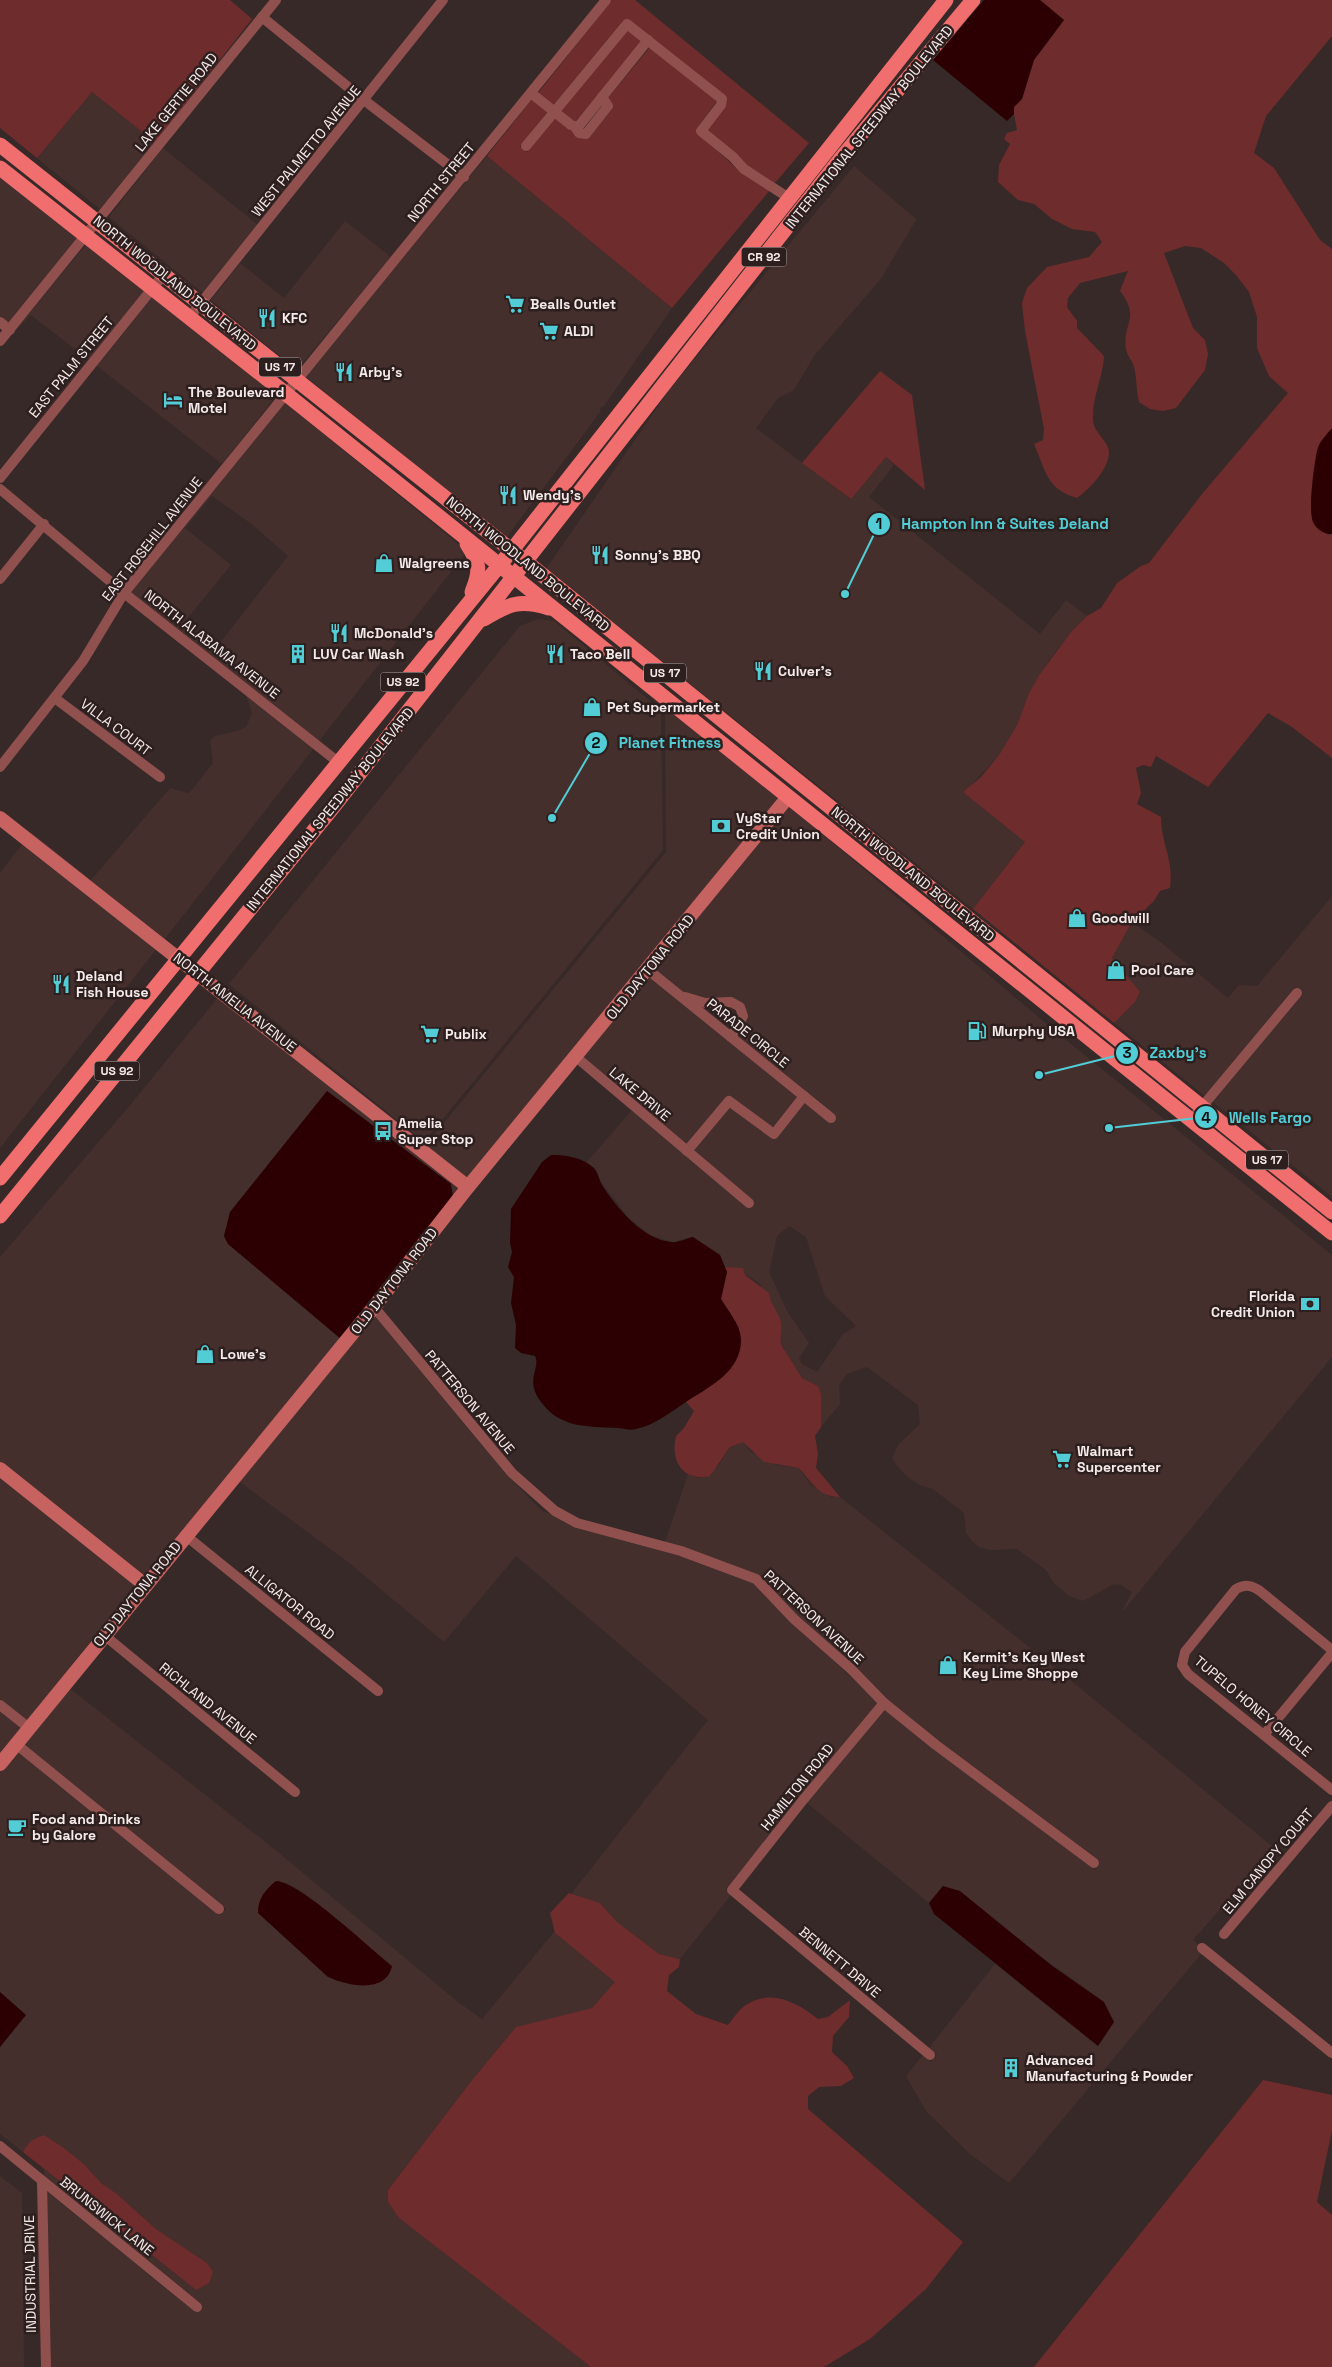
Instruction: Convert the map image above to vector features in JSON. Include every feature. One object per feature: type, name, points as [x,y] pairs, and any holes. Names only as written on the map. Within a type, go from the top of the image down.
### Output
[{"type":"main road","name":"INTERNATIONAL SPEEDWAY BOULEVARD","points":[[0,1178],[512,550],[946,0]]},
{"type":"main road","name":"INTERNATIONAL SPEEDWAY BOULEVARD","points":[[0,1216],[334,806],[841,158],[973,0]]},
{"type":"main road","name":"NORTH WOODLAND BOULEVARD","points":[[0,145],[512,550],[1332,1212]]},
{"type":"main road","points":[[830,147],[841,158]]},
{"type":"main road","name":"NORTH WOODLAND BOULEVARD","points":[[0,168],[285,393],[462,537],[1332,1233]]},
{"type":"main road","points":[[748,250],[761,261]]},
{"type":"main road","points":[[677,341],[687,355]]},
{"type":"main road","points":[[618,415],[636,420]]},
{"type":"main road","points":[[560,489],[574,500]]},
{"type":"main road","name":"US 92","points":[[462,537],[476,558],[479,569],[468,603]]},
{"type":"main road","points":[[476,624],[503,607],[516,603],[534,603],[555,610]]},
{"type":"main road","points":[[684,714],[702,714],[727,723]]},
{"type":"main road","points":[[334,806],[341,784],[342,771],[338,762]]},
{"type":"main road","points":[[769,783],[785,787],[804,785]]},
{"type":"main road","points":[[788,798],[799,796],[806,798],[834,820],[868,837]]},
{"type":"main road","points":[[968,940],[985,946],[992,946],[998,942]]},
{"type":"main road","points":[[990,958],[1006,957],[1028,967]]},
{"type":"main road","points":[[37,1171],[35,1149],[39,1130]]},
{"type":"main road","points":[[13,1162],[21,1174],[16,1197]]},
{"type":"street","name":"LAKE GERTIE ROAD","points":[[0,341],[276,0]]},
{"type":"street","name":"WEST PALMETTO AVENUE","points":[[190,318],[443,0]]},
{"type":"street","name":"NORTH STREET","points":[[296,380],[606,0]]},
{"type":"street","points":[[262,17],[364,100],[464,176]]},
{"type":"street","points":[[526,146],[625,26],[629,25],[722,100],[720,106],[701,131],[744,169],[789,198]]},
{"type":"street","points":[[531,93],[575,127],[580,124],[648,40]]},
{"type":"street","name":"EAST PALM STREET","points":[[0,478],[164,274]]},
{"type":"street","points":[[0,322],[10,330]]},
{"type":"street","name":"EAST ROSEHILL AVENUE","points":[[0,767],[84,662],[124,593],[296,380]]},
{"type":"street","points":[[385,474],[397,459]]},
{"type":"street","name":"NORTH ALABAMA AVENUE","points":[[0,489],[124,593],[338,762]]},
{"type":"street","points":[[0,579],[44,524]]},
{"type":"street","name":"VILLA COURT","points":[[56,699],[160,777]]},
{"type":"street","name":"OLD DAYTONA ROAD","points":[[0,1764],[185,1535],[374,1307],[468,1187],[788,798]]},
{"type":"street","name":"NORTH AMELIA AVENUE","points":[[0,818],[198,972],[468,1187]]},
{"type":"street","name":"PARADE CIRCLE","points":[[647,969],[831,1118]]},
{"type":"street","points":[[1191,1120],[1297,993]]},
{"type":"street","points":[[680,996],[705,1003],[731,1002],[740,1007],[743,1016],[731,1037]]},
{"type":"street","name":"LAKE DRIVE","points":[[576,1057],[749,1203]]},
{"type":"street","points":[[687,1151],[729,1101],[774,1134],[804,1096]]},
{"type":"street","name":"PATTERSON AVENUE","points":[[374,1307],[512,1473],[555,1511],[577,1523],[681,1551],[756,1579],[794,1619],[851,1669],[884,1703],[936,1745],[1094,1864]]},
{"type":"street","points":[[0,1469],[145,1585]]},
{"type":"street","name":"ALLIGATOR ROAD","points":[[185,1535],[378,1691]]},
{"type":"street","name":"TUPELO HONEY CIRCLE","points":[[1332,1652],[1260,1591],[1243,1585],[1236,1589],[1185,1652],[1182,1665],[1188,1674],[1332,1790]]},
{"type":"street","name":"RICHLAND AVENUE","points":[[104,1635],[295,1792]]},
{"type":"street","points":[[1264,1736],[1332,1652]]},
{"type":"street","name":"HAMILTON ROAD","points":[[732,1890],[803,1800],[884,1703]]},
{"type":"street","points":[[0,1705],[29,1728]]},
{"type":"street","points":[[16,1744],[219,1909]]},
{"type":"street","name":"ELM CANOPY COURT","points":[[1224,1934],[1332,1806]]},
{"type":"street","name":"BENNETT DRIVE","points":[[732,1890],[930,2055]]},
{"type":"street","points":[[1202,1948],[1332,2053]]},
{"type":"street","name":"BRUNSWICK LANE","points":[[0,2146],[197,2307]]},
{"type":"street","name":"INDUSTRIAL DRIVE","points":[[42,2181],[46,2367]]},
{"type":"shaded area","points":[[0,0],[230,0],[252,19],[155,142],[92,92],[37,158],[0,128]]},
{"type":"shaded area","points":[[612,0],[635,0],[809,143],[775,183],[747,166],[707,130],[724,109],[727,100],[624,20],[553,105],[538,93]]},
{"type":"shaded area","points":[[984,0],[1040,0],[1064,20],[1034,60],[1022,99],[1014,107],[1014,114],[1007,121],[933,60]]},
{"type":"shaded area","points":[[1040,0],[1332,0],[1332,36],[1266,116],[1254,153],[1274,168],[1320,240],[1332,249],[1332,428],[1311,511],[1313,518],[1328,535],[1332,534],[1332,758],[1292,727],[1268,713],[1208,787],[1156,756],[1151,767],[1143,765],[1136,768],[1141,793],[1137,804],[1161,817],[1171,878],[1170,888],[1160,891],[1154,901],[1132,922],[1112,958],[1140,992],[1135,1002],[1114,1023],[973,909],[1025,842],[963,792],[981,777],[999,755],[1017,725],[1029,693],[1040,674],[1071,632],[1087,616],[1101,608],[1117,583],[1141,566],[1149,563],[1202,494],[1288,393],[1269,376],[1257,348],[1257,317],[1249,292],[1236,275],[1224,263],[1201,248],[1185,246],[1164,253],[1193,328],[1205,340],[1208,354],[1205,370],[1176,408],[1163,411],[1150,409],[1139,402],[1134,367],[1126,349],[1125,340],[1130,314],[1129,308],[1120,291],[1128,271],[1080,283],[1068,298],[1067,307],[1077,321],[1077,328],[1104,356],[1094,403],[1093,424],[1108,447],[1108,461],[1100,476],[1077,498],[1059,490],[1048,478],[1034,444],[1043,440],[1044,429],[1025,331],[1022,303],[1027,288],[1047,267],[1089,257],[1102,242],[1095,232],[1072,229],[1052,219],[1034,204],[1018,200],[998,182],[999,165],[1010,144],[1004,139],[1007,133],[1017,130],[1013,108],[1022,99],[1034,60],[1064,20]]},
{"type":"shaded area","points":[[628,30],[642,41],[575,122],[561,111]]},
{"type":"shaded area","points":[[650,47],[717,101],[697,128],[698,134],[742,173],[770,190],[672,308],[487,156],[532,99],[547,112],[520,146],[527,152],[555,118],[586,139],[590,137],[612,109],[612,104],[608,98]]},
{"type":"shaded area","points":[[92,92],[155,142],[101,210],[37,158]]},
{"type":"shaded area","points":[[163,148],[258,225],[203,293],[109,217]]},
{"type":"shaded area","points":[[487,156],[672,308],[604,406],[600,408],[601,410],[587,430],[506,538],[305,376]]},
{"type":"shaded area","points":[[854,166],[916,219],[919,215],[880,280],[814,356],[794,390],[778,398],[756,428],[850,499],[886,457],[894,465],[869,497],[1040,634],[1066,600],[1087,616],[1071,632],[1048,662],[1029,693],[1017,725],[999,755],[973,783],[1025,842],[973,909],[546,569],[670,389]]},
{"type":"shaded area","points":[[0,174],[80,237],[9,323],[0,316]]},
{"type":"shaded area","points":[[345,221],[391,257],[297,370],[211,300],[240,263],[284,298]]},
{"type":"shaded area","points":[[87,243],[145,290],[89,360],[31,315],[12,334]]},
{"type":"shaded area","points":[[153,296],[276,396],[222,464],[97,366]]},
{"type":"shaded area","points":[[880,371],[912,395],[925,490],[886,457],[851,499],[802,463]]},
{"type":"shaded area","points":[[284,402],[467,551],[319,741],[131,592]],"holes":[[[212,496],[253,525],[288,556],[215,649],[183,624],[231,565],[185,528]]]},
{"type":"shaded area","points":[[1332,428],[1332,534],[1326,534],[1316,527],[1313,522],[1311,498],[1318,448]]},
{"type":"shaded area","points":[[538,619],[554,621],[661,710],[663,850],[424,1142],[229,984],[520,626]]},
{"type":"shaded area","points":[[644,691],[780,799],[467,1181],[425,1146],[666,852],[665,710]]},
{"type":"shaded area","points":[[245,692],[314,748],[164,940],[29,835],[31,832],[91,880],[170,788],[187,793],[190,792],[213,763],[210,741],[215,736],[246,727],[252,713]]},
{"type":"shaded area","points":[[788,805],[1055,1031],[1332,1255],[1332,1357],[1124,1610],[1132,1592],[1121,1585],[1114,1584],[1083,1601],[1069,1596],[1053,1582],[1046,1570],[1017,1549],[990,1550],[979,1547],[972,1541],[966,1533],[964,1513],[933,1489],[922,1486],[910,1479],[892,1458],[898,1445],[920,1424],[918,1405],[867,1367],[847,1374],[839,1385],[840,1404],[821,1427],[821,1395],[818,1386],[802,1378],[795,1369],[780,1341],[781,1321],[759,1283],[745,1274],[743,1269],[725,1267],[720,1255],[693,1237],[672,1242],[650,1235],[628,1217],[602,1183],[595,1169],[586,1163],[632,1110],[750,1209],[755,1202],[694,1151],[730,1107],[778,1137],[805,1103],[832,1124],[837,1118],[737,1036],[748,1015],[742,1003],[705,999],[682,992],[654,969]],"holes":[[[789,1226],[806,1237],[825,1296],[856,1326],[843,1334],[817,1372],[802,1364],[799,1358],[809,1343],[787,1311],[769,1272],[777,1236]]]},
{"type":"shaded area","points":[[24,842],[158,947],[0,1148],[0,873]]},
{"type":"shaded area","points":[[1332,896],[1332,1197],[1213,1102],[1303,993],[1295,987],[1205,1096],[1114,1023],[1135,1002],[1140,993],[1112,958],[1132,922],[1163,944],[1228,998],[1239,985],[1257,986]]},
{"type":"shaded area","points":[[649,976],[798,1096],[772,1127],[732,1098],[686,1145],[582,1057]]},
{"type":"shaded area","points":[[220,995],[461,1187],[453,1197],[327,1091],[230,1212],[224,1236],[228,1244],[341,1339],[143,1578],[0,1464],[0,1257],[131,1104]]},
{"type":"shaded area","points":[[327,1091],[451,1184],[453,1197],[341,1339],[228,1244],[224,1236],[230,1212]]},
{"type":"shaded area","points":[[551,1155],[574,1157],[589,1164],[594,1168],[602,1185],[615,1203],[640,1229],[660,1240],[671,1242],[693,1237],[720,1255],[727,1272],[721,1299],[739,1329],[740,1351],[736,1360],[730,1369],[715,1383],[664,1417],[643,1427],[631,1430],[585,1426],[566,1422],[557,1417],[549,1411],[536,1394],[533,1381],[536,1365],[535,1356],[521,1353],[515,1348],[516,1325],[511,1303],[514,1277],[508,1267],[512,1252],[510,1243],[511,1209],[542,1162]]},
{"type":"shaded area","points":[[725,1267],[743,1268],[745,1275],[769,1293],[781,1322],[782,1346],[802,1378],[818,1386],[821,1394],[821,1427],[815,1436],[818,1454],[816,1468],[840,1497],[821,1492],[799,1468],[764,1462],[743,1442],[730,1447],[710,1476],[692,1476],[681,1468],[677,1461],[675,1454],[676,1436],[684,1428],[694,1411],[686,1402],[739,1328],[721,1299],[727,1272]]},
{"type":"shaded area","points":[[374,1314],[508,1476],[542,1511],[680,1555],[753,1583],[878,1703],[799,1797],[726,1890],[731,1895],[680,1959],[659,1954],[616,1921],[600,1903],[571,1894],[708,1720],[516,1556],[444,1642],[348,1562],[237,1480]]},
{"type":"shaded area","points":[[743,1442],[750,1451],[776,1465],[799,1468],[811,1485],[831,1497],[840,1497],[1068,1678],[1274,1848],[1193,1940],[1199,1945],[1196,1949],[1202,1953],[1009,2183],[970,2154],[926,2111],[906,2076],[923,2055],[931,2062],[937,2055],[929,2048],[995,1964],[1098,2046],[1114,2022],[1104,2002],[943,1886],[929,1903],[807,1803],[885,1709],[1095,1870],[1100,1863],[939,1742],[887,1700],[797,1616],[759,1576],[665,1542],[688,1474],[699,1478],[718,1466],[730,1447]]},
{"type":"shaded area","points":[[0,1475],[136,1583],[28,1721],[0,1699]]},
{"type":"shaded area","points":[[68,1687],[273,1848],[458,2002],[482,2019],[554,1932],[616,1982],[592,2008],[516,2027],[472,2080],[388,2190],[388,2202],[399,2218],[591,2367],[51,2367],[47,2191],[123,2253],[46,2180],[44,2169],[196,2290],[207,2263],[156,2229],[117,2194],[101,2183],[85,2165],[44,2135],[27,2145],[23,2152],[0,2134],[0,2047],[26,2015],[0,1992],[0,1771],[17,1750],[220,1915],[226,1909],[22,1743]],"holes":[[[285,1882],[302,1892],[392,1966],[328,1977],[259,1913]]]},
{"type":"shaded area","points":[[0,1711],[22,1728],[0,1755]]},
{"type":"shaded area","points":[[276,1881],[287,1884],[302,1892],[335,1917],[392,1966],[388,1975],[382,1981],[365,1985],[355,1985],[328,1977],[258,1913],[259,1903],[263,1895]]},
{"type":"shaded area","points":[[943,1886],[960,1891],[1051,1965],[1104,2002],[1114,2022],[1098,2046],[934,1914],[929,1903]]},
{"type":"shaded area","points":[[569,1893],[600,1903],[616,1921],[659,1954],[680,1959],[679,1967],[669,1975],[667,1991],[696,2014],[728,2025],[746,2005],[755,2000],[774,1998],[793,2003],[818,2019],[828,2017],[850,2000],[849,2017],[833,2036],[832,2052],[847,2066],[854,2078],[841,2086],[819,2087],[808,2096],[808,2109],[963,2242],[926,2289],[870,2339],[824,2367],[591,2367],[399,2218],[388,2202],[388,2190],[472,2080],[516,2027],[592,2008],[615,1982],[555,1933],[550,1913]]},
{"type":"shaded area","points":[[0,1992],[26,2015],[0,2047]]},
{"type":"shaded area","points":[[1263,2080],[1332,2095],[1332,2130],[1317,2202],[1332,2215],[1332,2367],[1034,2367]]},
{"type":"shaded area","points":[[44,2135],[85,2165],[101,2183],[117,2194],[156,2229],[207,2263],[213,2272],[209,2283],[196,2290],[23,2152],[31,2141]]},
{"type":"shaded area","points":[[0,2176],[22,2193],[24,2367],[0,2367]]},
{"type":"place","name":"Bealls Outlet","points":[[515,304]]},
{"type":"place","name":"KFC","points":[[267,318]]},
{"type":"place","name":"ALDI","points":[[549,331]]},
{"type":"place","name":"Arby's","points":[[344,372]]},
{"type":"place","name":"The Boulevard Motel","points":[[173,400]]},
{"type":"place","name":"Wendy's","points":[[508,495]]},
{"type":"place","name":"Sonny's BBQ","points":[[600,555]]},
{"type":"place","name":"Walgreens","points":[[384,563]]},
{"type":"place","name":"Hampton Inn & Suites Deland","points":[[845,594]]},
{"type":"place","name":"McDonald's","points":[[339,633]]},
{"type":"place","name":"LUV Car Wash","points":[[298,654]]},
{"type":"place","name":"Taco Bell","points":[[555,654]]},
{"type":"place","name":"Culver's","points":[[763,671]]},
{"type":"place","name":"Pet Supermarket","points":[[592,707]]},
{"type":"place","name":"Planet Fitness","points":[[552,818]]},
{"type":"place","name":"VyStar Credit Union","points":[[721,826]]},
{"type":"place","name":"Goodwill","points":[[1077,918]]},
{"type":"place","name":"Pool Care","points":[[1116,970]]},
{"type":"place","name":"Deland Fish House","points":[[61,984]]},
{"type":"place","name":"Murphy USA","points":[[977,1031]]},
{"type":"place","name":"Publix","points":[[430,1034]]},
{"type":"place","name":"Zaxby's","points":[[1039,1075]]},
{"type":"place","name":"Wells Fargo","points":[[1109,1128]]},
{"type":"place","name":"Amelia Super Stop","points":[[383,1131]]},
{"type":"place","name":"Florida Credit Union","points":[[1310,1304]]},
{"type":"place","name":"Lowe's","points":[[205,1354]]},
{"type":"place","name":"Walmart Supercenter","points":[[1062,1459]]},
{"type":"place","name":"Kermit's Key West Key Lime Shoppe","points":[[948,1665]]},
{"type":"place","name":"Food and Drinks by Galore","points":[[17,1827]]},
{"type":"place","name":"Advanced Manufacturing & Powder","points":[[1011,2068]]}]
